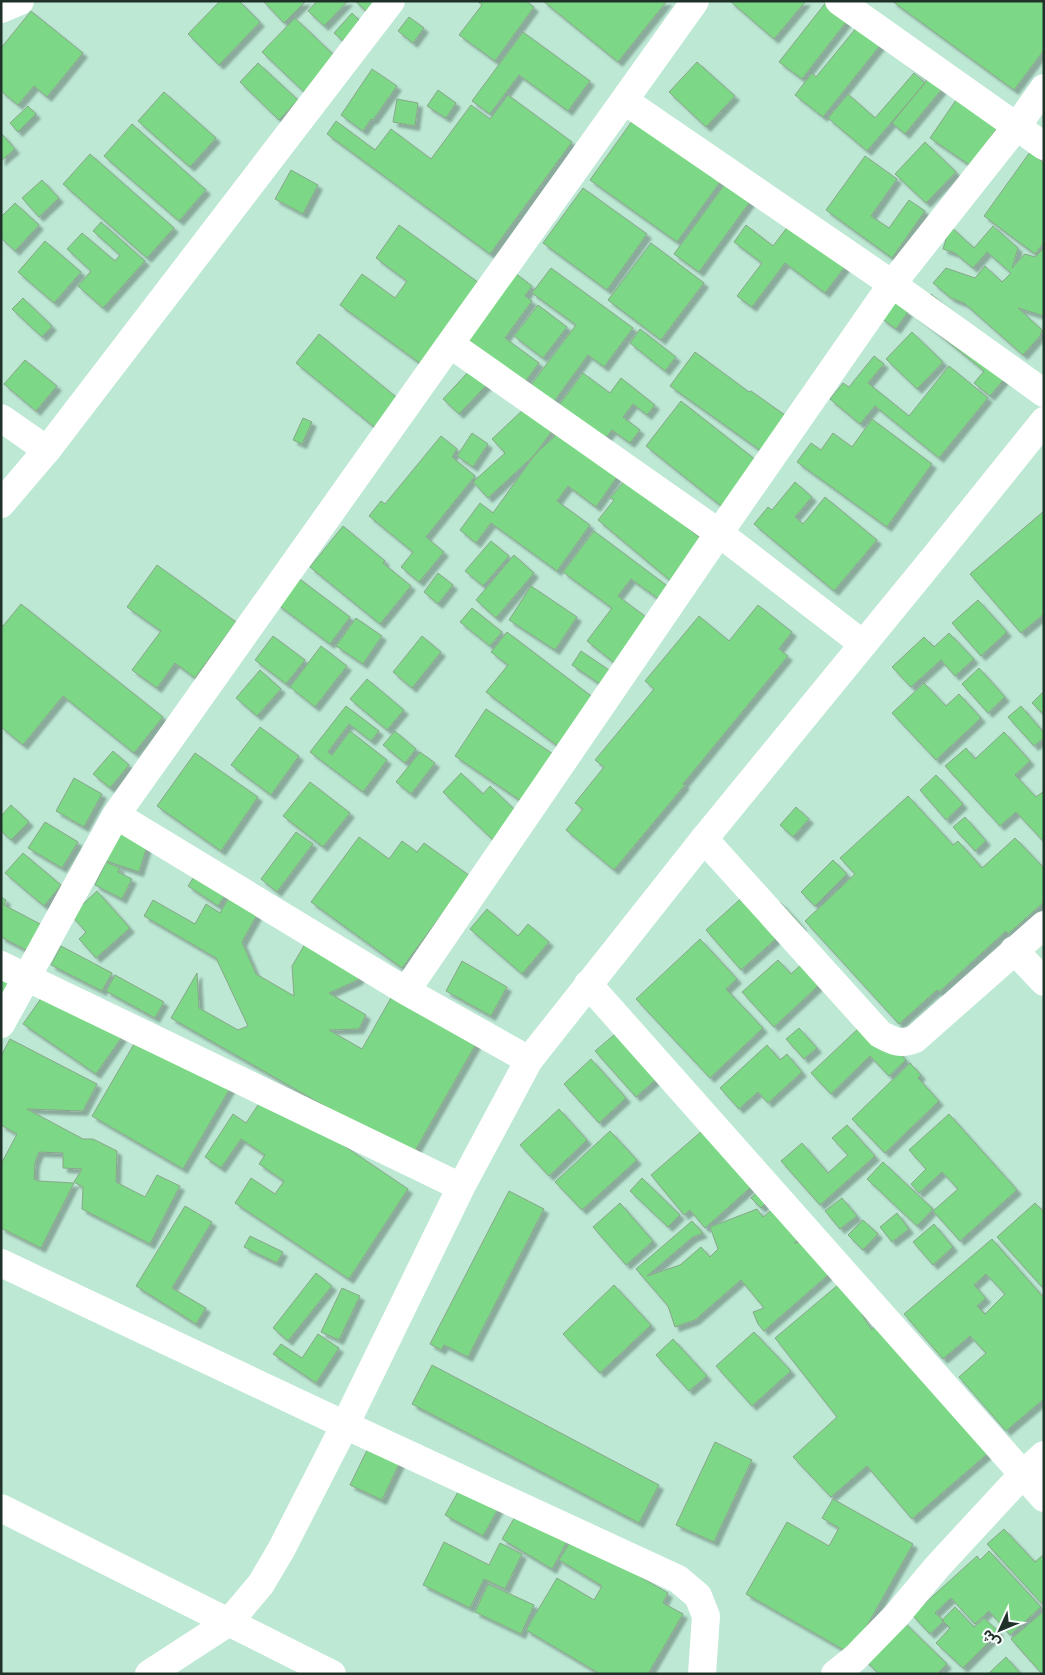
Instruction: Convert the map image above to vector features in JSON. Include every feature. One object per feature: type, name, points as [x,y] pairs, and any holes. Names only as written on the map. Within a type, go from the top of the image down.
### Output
[{"type":"street","points":[[1,9],[20,1]]},
{"type":"street","points":[[1,504],[47,450],[391,1]]},
{"type":"street","points":[[1,1024],[116,815],[695,1]]},
{"type":"street","points":[[839,1],[1044,146]]},
{"type":"street","points":[[406,991],[719,533],[892,284],[1017,126],[1044,88]]},
{"type":"street","points":[[625,101],[892,284],[1044,393]]},
{"type":"street","points":[[450,344],[719,533],[863,644]]},
{"type":"street","points":[[1,418],[47,450]]},
{"type":"street","points":[[149,1674],[229,1622],[260,1584],[281,1550],[346,1425],[462,1187],[528,1060],[704,839],[1044,421]]},
{"type":"street","points":[[116,815],[406,991],[528,1060]]},
{"type":"street","points":[[704,839],[880,1034],[893,1041],[905,1043],[914,1040],[1044,925]]},
{"type":"street","points":[[1014,950],[1044,982]]},
{"type":"street","points":[[1,964],[462,1187]]},
{"type":"street","points":[[588,984],[1044,1498]]},
{"type":"street","points":[[1,1263],[678,1579],[698,1596],[706,1616],[702,1674]]},
{"type":"street","points":[[836,1674],[855,1658],[896,1616],[937,1566],[1023,1474],[1044,1455]]},
{"type":"street","points":[[1,1508],[332,1674]]},
{"type":"building","points":[[220,1],[239,1],[260,22],[219,65],[188,34]]},
{"type":"building","points":[[263,1],[306,1],[284,23]]},
{"type":"building","points":[[317,1],[348,1],[324,26],[308,11]]},
{"type":"building","points":[[355,1],[377,1],[367,12]]},
{"type":"building","points":[[477,1],[526,1],[534,7],[495,61],[459,35],[482,5]]},
{"type":"building","points":[[543,1],[667,1],[618,62]]},
{"type":"building","points":[[730,1],[806,1],[774,39]]},
{"type":"building","points":[[827,1],[857,8],[802,79],[779,62]]},
{"type":"building","points":[[892,1],[1044,1],[1044,50],[1014,90]]},
{"type":"building","points":[[31,11],[83,53],[47,97],[34,86],[18,105],[1,91],[1,48]]},
{"type":"building","points":[[352,13],[361,22],[343,41],[334,33]]},
{"type":"building","points":[[409,17],[424,28],[413,43],[398,31]]},
{"type":"building","points":[[295,18],[337,58],[304,92],[262,52]]},
{"type":"building","points":[[861,22],[942,89],[905,134],[892,123],[927,80],[882,43],[823,117],[795,95],[812,73],[816,77]]},
{"type":"building","points":[[523,32],[590,81],[568,111],[519,75],[490,114],[472,101]]},
{"type":"building","points":[[697,62],[735,96],[706,127],[669,92]]},
{"type":"building","points":[[258,63],[298,100],[279,120],[240,82]]},
{"type":"building","points":[[372,69],[397,86],[363,131],[341,115]]},
{"type":"building","points":[[914,73],[925,83],[867,151],[828,118],[848,94],[875,118]]},
{"type":"building","points":[[969,81],[1010,109],[971,166],[930,138]]},
{"type":"building","points":[[438,90],[456,103],[446,118],[427,106]]},
{"type":"building","points":[[164,92],[216,138],[190,167],[138,121]]},
{"type":"building","points":[[508,95],[572,142],[490,254],[327,134],[336,121],[375,150],[391,129],[431,159],[471,105],[490,119]]},
{"type":"building","points":[[397,99],[418,103],[415,126],[393,122]]},
{"type":"building","points":[[28,106],[36,114],[18,132],[10,123]]},
{"type":"building","points":[[640,110],[728,171],[677,242],[590,180]]},
{"type":"building","points":[[132,124],[206,190],[179,221],[104,156]]},
{"type":"building","points":[[1,133],[15,149],[1,161]]},
{"type":"building","points":[[925,142],[956,172],[926,203],[895,174]]},
{"type":"building","points":[[1030,152],[1044,163],[1044,242],[1035,254],[984,216]]},
{"type":"building","points":[[90,154],[174,228],[147,258],[63,184]]},
{"type":"building","points":[[865,156],[897,179],[871,216],[889,228],[909,200],[925,211],[892,258],[826,210]]},
{"type":"building","points":[[291,170],[318,185],[303,214],[275,199]]},
{"type":"building","points":[[42,180],[59,198],[39,217],[22,198]]},
{"type":"building","points":[[727,181],[752,199],[699,272],[674,254]]},
{"type":"building","points":[[583,188],[647,234],[607,290],[543,243]]},
{"type":"building","points":[[15,203],[39,225],[15,251],[1,238],[1,217]]},
{"type":"building","points":[[798,213],[854,255],[825,293],[785,263],[752,307],[737,296],[762,263],[734,242],[746,225],[773,246]]},
{"type":"building","points":[[101,222],[145,261],[103,308],[78,286],[91,271],[67,249],[82,233],[115,261],[120,255],[93,231]]},
{"type":"building","points":[[399,225],[479,283],[421,364],[340,305],[362,274],[395,298],[407,281],[376,258]]},
{"type":"building","points":[[950,226],[974,248],[993,226],[1018,248],[1012,268],[1025,254],[1035,257],[1044,248],[1044,316],[1018,308],[1042,330],[1040,336],[1023,355],[964,303],[951,298],[933,283],[946,268],[975,278],[985,266],[1002,282],[1011,273],[987,252],[973,268],[955,253],[943,249]]},
{"type":"building","points":[[45,241],[81,272],[54,303],[18,272]]},
{"type":"building","points":[[651,243],[704,283],[661,340],[608,300]]},
{"type":"building","points":[[551,268],[633,328],[604,367],[588,355],[553,403],[530,386],[576,325],[532,293]]},
{"type":"building","points":[[515,273],[532,286],[525,296],[532,301],[505,338],[539,363],[525,382],[467,339]]},
{"type":"building","points":[[931,294],[1016,365],[990,396],[974,383],[984,371],[914,314]]},
{"type":"building","points":[[23,298],[52,326],[42,337],[12,309]]},
{"type":"building","points":[[894,302],[908,312],[896,329],[881,318]]},
{"type":"building","points":[[538,305],[567,327],[543,358],[514,336]]},
{"type":"building","points":[[640,329],[676,357],[665,371],[630,343]]},
{"type":"building","points":[[912,332],[943,362],[917,389],[886,359]]},
{"type":"building","points":[[319,334],[401,401],[378,430],[296,363]]},
{"type":"building","points":[[695,352],[749,392],[751,391],[789,418],[764,453],[670,386]]},
{"type":"building","points":[[483,356],[500,371],[459,414],[443,399]]},
{"type":"building","points":[[874,356],[884,364],[868,383],[909,416],[949,366],[988,398],[939,458],[875,406],[860,424],[830,399],[843,383],[849,387]]},
{"type":"building","points":[[25,360],[57,386],[36,411],[4,384]]},
{"type":"building","points":[[583,373],[610,393],[621,378],[655,405],[647,415],[633,404],[623,417],[640,430],[630,443],[612,430],[604,440],[559,405]]},
{"type":"building","points":[[681,401],[761,464],[725,509],[646,446]]},
{"type":"building","points":[[527,406],[555,436],[488,498],[473,482],[505,453],[492,439]]},
{"type":"building","points":[[303,418],[312,422],[302,444],[293,440]]},
{"type":"building","points":[[872,419],[932,464],[887,527],[797,462],[811,443],[821,450],[833,433],[852,447]]},
{"type":"building","points":[[554,428],[619,474],[596,507],[568,486],[557,501],[590,525],[557,571],[491,523],[476,543],[460,530],[480,503],[493,513]]},
{"type":"building","points":[[472,433],[488,444],[473,467],[457,456]]},
{"type":"building","points":[[441,436],[457,449],[452,457],[475,476],[426,537],[444,552],[419,582],[401,567],[413,552],[369,516],[381,501],[385,504]]},
{"type":"building","points":[[627,478],[705,542],[672,582],[598,520],[614,500],[610,498]]},
{"type":"building","points":[[795,482],[812,497],[795,517],[803,524],[825,497],[877,540],[834,591],[754,524],[768,507],[772,510]]},
{"type":"building","points":[[1044,511],[1044,614],[1021,633],[970,574]]},
{"type":"building","points":[[343,526],[385,561],[383,563],[411,586],[380,624],[310,567]]},
{"type":"building","points":[[594,531],[670,588],[660,600],[631,579],[618,596],[650,620],[617,665],[587,641],[612,608],[563,572]]},
{"type":"building","points":[[491,541],[509,556],[483,586],[465,571]]},
{"type":"building","points":[[514,555],[534,573],[496,618],[476,600]]},
{"type":"building","points":[[157,565],[236,622],[195,678],[175,663],[157,688],[132,670],[161,631],[127,607]]},
{"type":"building","points":[[438,573],[453,585],[438,604],[424,592]]},
{"type":"building","points":[[297,577],[350,617],[330,644],[277,604]]},
{"type":"building","points":[[531,586],[577,617],[555,650],[509,620]]},
{"type":"building","points":[[978,600],[1007,632],[981,656],[952,623]]},
{"type":"building","points":[[21,604],[163,717],[134,753],[63,696],[23,745],[1,727],[1,624],[3,626]]},
{"type":"building","points":[[758,605],[792,632],[779,649],[788,656],[614,870],[566,830],[583,809],[575,803],[604,767],[595,760],[654,689],[645,681],[699,616],[729,641]]},
{"type":"building","points":[[472,608],[502,632],[490,646],[460,622]]},
{"type":"building","points":[[356,618],[382,636],[363,664],[336,646]]},
{"type":"building","points":[[507,632],[599,702],[563,750],[486,692],[508,665],[491,652]]},
{"type":"building","points":[[949,633],[974,659],[955,676],[941,660],[911,687],[892,667],[924,637],[934,647]]},
{"type":"building","points":[[273,636],[305,660],[286,684],[255,660]]},
{"type":"building","points":[[422,636],[441,652],[412,688],[393,672]]},
{"type":"building","points":[[321,646],[347,666],[315,707],[290,687]]},
{"type":"building","points":[[581,651],[612,672],[603,686],[572,665]]},
{"type":"building","points":[[979,668],[1005,697],[988,713],[962,684]]},
{"type":"building","points":[[260,670],[281,689],[257,716],[236,698]]},
{"type":"building","points":[[367,679],[404,710],[387,730],[350,699]]},
{"type":"building","points":[[924,683],[946,706],[959,694],[981,718],[936,760],[892,713]]},
{"type":"building","points":[[1044,691],[1044,715],[1032,703]]},
{"type":"building","points":[[346,706],[379,731],[371,741],[349,724],[328,752],[332,755],[350,731],[387,760],[363,792],[310,752]]},
{"type":"building","points":[[1021,706],[1044,733],[1044,738],[1034,746],[1008,717]]},
{"type":"building","points":[[486,709],[556,756],[524,803],[455,756]]},
{"type":"building","points":[[260,727],[299,756],[271,795],[231,765]]},
{"type":"building","points":[[395,731],[416,749],[405,763],[383,745]]},
{"type":"building","points":[[1004,732],[1030,761],[1015,775],[1036,797],[1044,791],[1044,842],[1016,812],[1000,826],[945,766],[966,748],[975,759]]},
{"type":"building","points":[[113,751],[129,765],[110,788],[93,774]]},
{"type":"building","points":[[420,752],[435,763],[411,794],[396,782]]},
{"type":"building","points":[[195,753],[258,797],[221,851],[157,806]]},
{"type":"building","points":[[461,773],[483,794],[490,786],[518,813],[493,840],[443,792]]},
{"type":"building","points":[[936,775],[963,804],[946,820],[920,790]]},
{"type":"building","points":[[74,778],[102,794],[84,827],[56,811]]},
{"type":"building","points":[[310,782],[350,813],[323,847],[283,816]]},
{"type":"building","points":[[908,796],[953,845],[958,841],[982,868],[1015,838],[1044,868],[1044,902],[1008,934],[1006,931],[939,992],[937,990],[899,1024],[805,921],[855,874],[840,858]]},
{"type":"building","points":[[11,805],[29,822],[11,840],[1,831],[1,816]]},
{"type":"building","points":[[796,807],[809,819],[793,837],[780,825]]},
{"type":"building","points":[[965,817],[986,841],[975,851],[953,827]]},
{"type":"building","points":[[45,822],[78,842],[62,868],[28,848]]},
{"type":"building","points":[[112,831],[148,843],[139,872],[103,860]]},
{"type":"building","points":[[296,832],[313,844],[277,892],[261,879]]},
{"type":"building","points":[[359,837],[389,859],[402,841],[417,852],[424,843],[470,876],[402,968],[311,902]]},
{"type":"building","points":[[23,853],[61,885],[44,906],[5,873]]},
{"type":"building","points":[[833,860],[847,874],[815,906],[801,892]]},
{"type":"building","points":[[106,862],[120,868],[118,872],[132,879],[122,899],[95,885]]},
{"type":"building","points":[[203,863],[233,883],[218,906],[188,886]]},
{"type":"building","points":[[757,884],[776,906],[780,902],[802,926],[783,944],[777,938],[741,970],[706,930]]},
{"type":"building","points":[[234,888],[263,904],[242,942],[256,974],[294,996],[292,966],[308,939],[363,970],[358,980],[329,993],[366,1015],[359,1029],[329,1030],[362,1049],[396,989],[480,1037],[412,1156],[171,1018],[197,973],[199,1008],[238,1030],[248,1026],[216,958],[144,916],[153,900],[195,924],[206,904],[220,913]]},
{"type":"building","points":[[97,891],[130,928],[96,958],[79,939],[86,932],[71,915]]},
{"type":"building","points":[[1,897],[6,900],[4,905],[42,925],[28,951],[1,937]]},
{"type":"building","points":[[487,909],[518,936],[528,924],[549,942],[522,974],[470,929]]},
{"type":"building","points":[[700,939],[737,979],[726,989],[763,1028],[710,1078],[636,999]]},
{"type":"building","points":[[61,946],[112,973],[102,991],[51,965]]},
{"type":"building","points":[[778,960],[791,974],[805,961],[818,986],[774,1027],[742,992]]},
{"type":"building","points":[[462,961],[507,987],[491,1016],[446,991]]},
{"type":"building","points":[[1,967],[15,975],[1,999]]},
{"type":"building","points":[[115,975],[164,1002],[155,1018],[106,991]]},
{"type":"building","points":[[49,987],[122,1037],[96,1074],[23,1024]]},
{"type":"building","points":[[861,1026],[889,1041],[906,1060],[889,1076],[870,1056],[831,1094],[811,1073]]},
{"type":"building","points":[[799,1028],[817,1048],[804,1059],[786,1039]]},
{"type":"building","points":[[621,1029],[661,1075],[636,1097],[595,1051]]},
{"type":"building","points":[[141,1032],[232,1085],[183,1169],[92,1116]]},
{"type":"building","points":[[10,1039],[97,1084],[83,1111],[27,1109],[83,1139],[93,1139],[117,1151],[116,1182],[145,1197],[157,1175],[180,1186],[150,1244],[82,1209],[83,1187],[74,1182],[82,1169],[63,1168],[63,1153],[39,1152],[35,1162],[34,1179],[74,1183],[41,1248],[1,1228],[1,1164],[17,1134],[1,1125],[1,1056]]},
{"type":"building","points":[[767,1045],[780,1060],[787,1054],[802,1072],[768,1103],[758,1092],[739,1109],[720,1088]]},
{"type":"building","points":[[591,1059],[626,1098],[599,1123],[564,1084]]},
{"type":"building","points":[[910,1063],[921,1075],[918,1078],[939,1101],[885,1153],[852,1119]]},
{"type":"building","points":[[266,1093],[408,1189],[349,1279],[235,1203],[251,1178],[275,1194],[284,1181],[259,1164],[265,1155],[241,1139],[221,1168],[205,1157],[233,1114],[246,1123]]},
{"type":"building","points":[[559,1109],[587,1140],[549,1176],[520,1145]]},
{"type":"building","points":[[949,1114],[1017,1190],[960,1241],[933,1211],[958,1189],[942,1172],[919,1193],[911,1184],[926,1169],[909,1150]]},
{"type":"building","points":[[710,1124],[759,1180],[705,1228],[690,1210],[684,1215],[651,1175]]},
{"type":"building","points":[[847,1125],[875,1156],[820,1205],[781,1161],[802,1143],[828,1173],[848,1155],[832,1138]]},
{"type":"building","points":[[610,1131],[637,1160],[582,1210],[555,1182]]},
{"type":"building","points":[[883,1162],[933,1209],[917,1226],[867,1179]]},
{"type":"building","points":[[642,1178],[680,1215],[668,1227],[630,1191]]},
{"type":"building","points":[[764,1186],[773,1196],[761,1208],[751,1198]]},
{"type":"building","points":[[509,1191],[544,1209],[468,1357],[444,1345],[441,1350],[430,1344]]},
{"type":"building","points":[[842,1198],[857,1216],[840,1229],[825,1211]]},
{"type":"building","points":[[620,1203],[653,1241],[626,1265],[593,1227]]},
{"type":"building","points":[[1035,1203],[1044,1212],[1043,1288],[997,1237]]},
{"type":"building","points":[[779,1204],[806,1233],[794,1243],[811,1241],[836,1268],[764,1331],[758,1324],[753,1312],[764,1308],[741,1280],[695,1320],[675,1327],[668,1306],[636,1269],[692,1221],[703,1233],[693,1237],[647,1276],[680,1265],[701,1247],[710,1257],[718,1249],[710,1227],[757,1209],[763,1217]]},
{"type":"building","points":[[185,1206],[212,1222],[172,1288],[206,1308],[196,1324],[136,1286]]},
{"type":"building","points":[[897,1213],[909,1229],[892,1242],[880,1227]]},
{"type":"building","points":[[863,1220],[878,1234],[863,1250],[848,1235]]},
{"type":"building","points":[[934,1224],[953,1247],[933,1265],[913,1242]]},
{"type":"building","points":[[250,1236],[283,1252],[277,1263],[244,1247]]},
{"type":"building","points":[[992,1239],[1044,1298],[1044,1399],[1006,1431],[959,1377],[986,1353],[970,1336],[943,1359],[904,1314]],"holes":[[[986,1274],[1005,1294],[985,1314],[977,1306],[986,1298],[974,1285]]]},
{"type":"building","points":[[316,1273],[332,1286],[288,1341],[273,1328]]},
{"type":"building","points":[[845,1279],[867,1307],[862,1315],[872,1330],[879,1318],[993,1449],[912,1519],[867,1466],[831,1497],[793,1457],[837,1417],[775,1338]]},
{"type":"building","points":[[614,1285],[651,1325],[600,1373],[563,1334]]},
{"type":"building","points":[[342,1288],[360,1296],[339,1340],[321,1332]]},
{"type":"building","points":[[754,1332],[791,1371],[752,1406],[716,1366]]},
{"type":"building","points":[[318,1334],[339,1348],[316,1383],[273,1354],[281,1344],[302,1358]]},
{"type":"building","points":[[673,1339],[707,1376],[689,1391],[656,1355]]},
{"type":"building","points":[[432,1365],[659,1485],[639,1523],[412,1404]]},
{"type":"building","points":[[371,1442],[402,1458],[382,1500],[350,1485]]},
{"type":"building","points":[[715,1442],[752,1460],[714,1542],[676,1525]]},
{"type":"building","points":[[463,1483],[501,1504],[483,1536],[445,1515]]},
{"type":"building","points":[[833,1499],[913,1544],[851,1654],[746,1594],[787,1522],[829,1546],[839,1528],[822,1518]]},
{"type":"building","points":[[519,1510],[568,1540],[552,1569],[502,1539]]},
{"type":"building","points":[[1004,1529],[1035,1562],[1044,1554],[1044,1606],[987,1544]]},
{"type":"building","points":[[573,1537],[668,1593],[663,1603],[683,1614],[648,1674],[600,1674],[526,1630],[557,1578],[594,1600],[602,1586],[559,1560]]},
{"type":"building","points":[[444,1542],[489,1565],[500,1543],[522,1554],[505,1589],[484,1579],[470,1608],[423,1585]]},
{"type":"building","points":[[989,1551],[1041,1607],[1010,1635],[989,1611],[975,1624],[951,1598],[935,1613],[944,1621],[930,1634],[912,1615],[977,1556],[980,1560]]},
{"type":"building","points":[[488,1584],[534,1605],[521,1634],[475,1612]]},
{"type":"building","points":[[955,1607],[974,1627],[984,1618],[999,1632],[963,1668],[936,1643],[950,1628],[942,1620]]},
{"type":"building","points":[[1044,1611],[1044,1674],[1042,1674],[1011,1639]]},
{"type":"building","points":[[900,1618],[947,1664],[937,1674],[879,1674],[862,1657]]},
{"type":"building","points":[[1006,1657],[1021,1674],[988,1674]]}]
